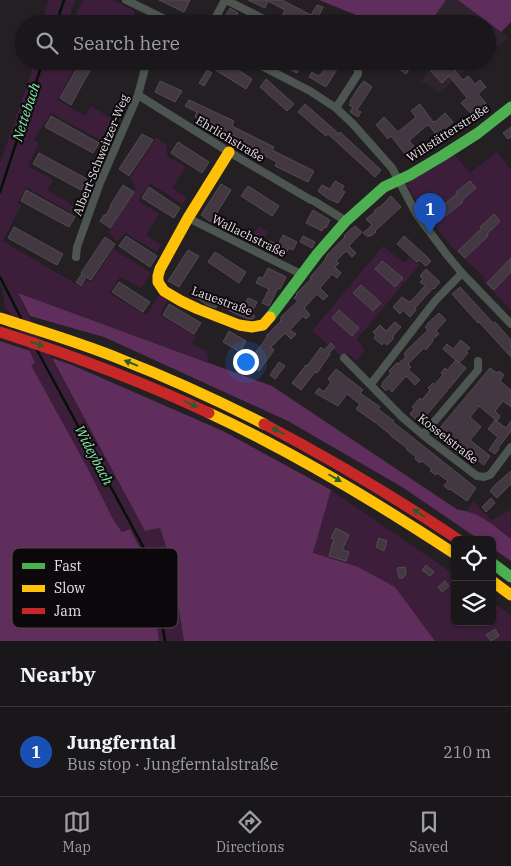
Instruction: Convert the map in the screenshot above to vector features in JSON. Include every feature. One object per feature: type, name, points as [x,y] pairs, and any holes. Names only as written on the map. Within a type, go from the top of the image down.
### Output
[{"type":"main road","name":"Willstätterstraße","points":[[398,180],[410,175],[478,133],[511,107]]},
{"type":"main road","name":"Lauestraße","points":[[230,152],[188,218],[160,269],[158,282],[164,291],[198,309],[239,325],[252,327],[263,325],[301,274],[346,221],[384,187],[398,180]]},
{"type":"main road","points":[[0,318],[103,352],[164,377],[255,419],[341,465],[405,503],[453,536]]},
{"type":"main road","points":[[4,333],[64,353],[160,391],[250,432],[367,497],[451,551]]},
{"type":"main road","points":[[496,566],[511,577]]},
{"type":"main road","points":[[493,581],[511,594]]},
{"type":"street","points":[[126,0],[151,15]]},
{"type":"street","points":[[217,15],[224,2],[228,1],[256,15]]},
{"type":"street","name":"Albert-Schweitzer-Weg","points":[[76,257],[77,247],[100,183],[138,95],[145,70]]},
{"type":"street","points":[[269,70],[306,89],[336,108],[370,142],[392,168],[420,220],[462,273],[511,324]]},
{"type":"street","points":[[336,108],[358,74],[358,70]]},
{"type":"street","name":"Ehrlichstraße","points":[[138,95],[346,221]]},
{"type":"street","name":"Wallachstraße","points":[[188,218],[301,274]]},
{"type":"street","points":[[371,384],[435,301],[462,273]]},
{"type":"street","name":"Kosselstraße","points":[[344,358],[422,435],[477,476],[484,478],[490,475],[511,447]]},
{"type":"street","points":[[422,435],[478,370],[478,361]]},
{"type":"shaded area","points":[[47,0],[75,0],[70,15],[45,15],[49,2]]},
{"type":"shaded area","points":[[83,0],[113,0],[135,11],[134,15],[76,15]]},
{"type":"shaded area","points":[[319,0],[446,0],[435,15],[356,15]]},
{"type":"shaded area","points":[[446,0],[458,0],[478,15],[435,15]]},
{"type":"shaded area","points":[[458,0],[511,0],[511,22],[501,32],[496,28],[496,15],[478,15]]},
{"type":"shaded area","points":[[496,28],[508,37],[496,47]]},
{"type":"shaded area","points":[[32,70],[73,70],[58,100],[85,116],[91,106],[114,120],[100,140],[51,113],[34,140],[39,143],[28,166],[53,180],[47,190],[69,203],[80,213],[79,217],[26,187],[18,203],[21,205],[3,241],[81,287],[86,280],[92,282],[113,249],[151,273],[141,288],[120,277],[109,293],[146,315],[160,295],[168,299],[160,315],[196,336],[192,343],[207,351],[208,362],[18,293],[145,531],[160,528],[166,548],[140,548],[130,529],[122,532],[114,521],[31,365],[35,363],[30,351],[8,310],[5,309],[2,287],[0,286],[0,163]]},
{"type":"shaded area","points":[[429,70],[465,70],[440,93],[421,81]]},
{"type":"shaded area","points":[[156,137],[167,145],[167,156],[186,167],[172,188],[187,198],[182,204],[150,183],[138,201],[159,214],[146,235],[161,245],[157,252],[125,233],[117,242],[108,232],[136,188],[130,178]]},
{"type":"shaded area","points":[[452,152],[470,173],[497,152],[511,170],[511,310],[485,283],[484,277],[452,247],[423,212],[404,181]]},
{"type":"shaded area","points":[[259,226],[268,232],[261,242],[252,237]]},
{"type":"shaded area","points":[[383,246],[404,263],[409,257],[420,264],[357,339],[365,351],[357,361],[348,354],[340,355],[312,331]]},
{"type":"shaded area","points":[[18,293],[272,386],[458,510],[480,516],[493,525],[511,539],[511,561],[496,551],[496,536],[474,536],[402,487],[288,421],[104,337],[30,316]]},
{"type":"shaded area","points":[[0,341],[30,351],[35,363],[31,365],[114,521],[122,532],[130,529],[140,548],[12,548],[12,628],[157,628],[159,641],[0,641]]},
{"type":"shaded area","points":[[52,358],[223,431],[331,490],[313,553],[358,567],[395,587],[435,641],[184,641],[178,605],[178,548],[166,548],[160,528],[145,531]]},
{"type":"shaded area","points":[[331,490],[451,572],[451,626],[496,626],[496,605],[511,615],[511,641],[435,641],[395,587],[313,553]]},
{"type":"shaded area","points":[[473,501],[491,520],[511,510],[511,539],[478,516],[467,511]]},
{"type":"shaded area","points":[[178,605],[184,641],[159,641],[157,628],[178,628]]},
{"type":"building","points":[[159,0],[190,0],[184,12]]},
{"type":"building","points":[[248,0],[282,0],[311,15],[282,15],[285,10],[268,1],[265,8]]},
{"type":"building","points":[[317,5],[323,7],[319,15],[311,15]]},
{"type":"building","points":[[230,8],[238,13],[237,15],[226,15]]},
{"type":"building","points":[[76,70],[90,70],[71,105],[60,98]]},
{"type":"building","points":[[207,70],[212,73],[204,86],[199,83]]},
{"type":"building","points":[[216,70],[238,70],[252,79],[246,89]]},
{"type":"building","points":[[324,70],[336,70],[326,87],[309,77],[312,72],[318,76]]},
{"type":"building","points":[[400,70],[408,70],[406,74]]},
{"type":"building","points":[[456,70],[463,80],[468,76],[475,84],[480,80],[486,87],[478,94],[486,103],[484,105],[484,112],[476,119],[461,103],[467,98],[449,76],[442,83],[431,71]]},
{"type":"building","points":[[266,79],[294,104],[287,111],[260,87]]},
{"type":"building","points":[[160,81],[182,91],[175,102],[155,92]]},
{"type":"building","points":[[364,81],[372,87],[357,110],[361,112],[358,117],[350,112],[353,107],[349,105]]},
{"type":"building","points":[[189,100],[234,121],[232,126],[274,147],[272,150],[314,171],[308,182],[275,166],[277,162],[235,141],[237,137],[195,117],[197,112],[185,106]]},
{"type":"building","points":[[305,104],[339,134],[340,132],[381,170],[375,177],[328,134],[326,136],[298,112]]},
{"type":"building","points":[[420,104],[433,122],[445,113],[453,122],[445,129],[451,136],[442,143],[429,125],[427,125],[409,141],[414,146],[405,154],[391,136],[388,139],[376,125],[384,117],[398,132],[416,117],[411,111]]},
{"type":"building","points":[[51,116],[99,143],[93,153],[45,127]]},
{"type":"building","points":[[511,127],[511,137],[508,139],[503,133]]},
{"type":"building","points":[[142,134],[153,140],[129,176],[119,169]]},
{"type":"building","points":[[178,142],[209,162],[202,173],[171,153]]},
{"type":"building","points":[[39,153],[87,179],[81,190],[33,164]]},
{"type":"building","points":[[335,181],[344,186],[342,190],[345,192],[338,203],[318,191],[322,185],[330,189]]},
{"type":"building","points":[[470,181],[476,188],[462,200],[463,202],[438,222],[432,214]]},
{"type":"building","points":[[221,184],[231,190],[211,222],[201,215]]},
{"type":"building","points":[[123,185],[134,192],[110,228],[100,221],[106,215]]},
{"type":"building","points":[[248,186],[279,206],[272,216],[241,196]]},
{"type":"building","points":[[149,187],[180,208],[174,218],[142,198]]},
{"type":"building","points":[[26,190],[75,217],[69,227],[21,201]]},
{"type":"building","points":[[391,196],[401,207],[376,232],[368,237],[363,233],[372,225],[366,219]]},
{"type":"building","points":[[313,210],[330,220],[322,231],[306,223]]},
{"type":"building","points":[[494,214],[500,221],[487,234],[488,236],[465,258],[458,251]]},
{"type":"building","points":[[355,226],[362,232],[349,246],[356,253],[352,257],[346,251],[336,261],[339,263],[335,267],[341,273],[337,278],[332,274],[320,288],[328,296],[323,300],[317,294],[304,308],[310,315],[306,319],[303,316],[290,330],[296,334],[291,339],[285,333],[271,347],[274,350],[259,371],[238,358],[241,353],[251,359],[266,336],[281,321],[282,316],[298,301],[294,298],[296,294],[311,279],[327,255]]},
{"type":"building","points":[[14,227],[63,254],[57,265],[8,238]]},
{"type":"building","points":[[283,235],[297,242],[293,250],[289,248],[284,257],[267,248],[270,241],[278,245]]},
{"type":"building","points":[[126,236],[157,256],[150,267],[119,246]]},
{"type":"building","points":[[303,236],[315,242],[312,248],[300,242]]},
{"type":"building","points":[[404,236],[431,261],[426,266],[419,260],[417,262],[397,244]]},
{"type":"building","points":[[105,237],[115,244],[91,280],[86,277],[81,286],[76,282]]},
{"type":"building","points":[[188,250],[199,256],[179,287],[168,281]]},
{"type":"building","points":[[215,252],[246,272],[239,283],[208,262]]},
{"type":"building","points":[[511,258],[511,272],[494,290],[487,283]]},
{"type":"building","points":[[382,261],[403,278],[395,287],[375,269]]},
{"type":"building","points":[[268,268],[286,277],[269,306],[262,303],[269,289],[256,283],[259,277],[263,278]]},
{"type":"building","points":[[426,269],[440,282],[415,308],[416,310],[410,317],[403,310],[400,314],[393,307],[402,297],[410,302],[425,286],[420,282],[423,279],[420,276]]},
{"type":"building","points":[[119,282],[150,302],[143,312],[112,292]]},
{"type":"building","points":[[361,285],[381,303],[373,311],[353,293]]},
{"type":"building","points":[[460,287],[511,340],[511,357],[452,294]]},
{"type":"building","points":[[197,291],[218,304],[216,308],[207,305],[194,296]]},
{"type":"building","points":[[248,298],[257,302],[251,314],[255,316],[253,319],[248,319],[220,305],[224,300],[234,306],[235,303],[243,307]]},
{"type":"building","points":[[169,304],[201,323],[194,334],[163,315]]},
{"type":"building","points":[[339,310],[359,328],[352,336],[332,318]]},
{"type":"building","points":[[439,313],[446,320],[436,331],[439,334],[432,340],[426,350],[424,348],[408,364],[411,367],[408,369],[420,380],[415,385],[406,376],[392,392],[388,388],[386,391],[381,386],[391,373],[389,371],[406,357],[404,354],[406,351],[428,330],[425,327]]},
{"type":"building","points":[[395,322],[401,327],[387,345],[384,342],[382,345],[374,338],[376,335],[373,332],[380,325],[386,331]]},
{"type":"building","points":[[229,331],[246,341],[240,352],[223,342]]},
{"type":"building","points":[[461,340],[470,348],[459,363],[443,349],[447,344],[453,349]]},
{"type":"building","points":[[331,343],[335,347],[329,353],[317,373],[315,372],[301,390],[292,383],[321,347],[324,350]]},
{"type":"building","points":[[456,360],[466,368],[420,423],[410,414],[414,409],[412,407],[420,398],[422,400],[430,390],[428,388],[433,383],[434,385],[443,375],[441,373],[445,368],[447,370]]},
{"type":"building","points":[[279,362],[285,366],[275,379],[270,375]]},
{"type":"building","points":[[490,368],[504,375],[500,381],[511,390],[511,407],[503,401],[495,411],[500,416],[497,421],[479,406],[470,417],[481,427],[470,440],[490,456],[484,465],[466,451],[462,455],[458,454],[434,435]]},
{"type":"building","points":[[336,369],[363,390],[360,393],[380,407],[378,409],[393,422],[476,488],[467,501],[444,486],[448,481],[437,473],[436,475],[430,471],[432,469],[422,461],[420,463],[415,459],[416,457],[407,448],[356,409],[360,404],[347,394],[338,406],[315,393],[319,388],[324,392],[331,382],[328,379]]},
{"type":"building","points":[[495,420],[506,428],[511,421],[511,431],[495,454],[489,450],[498,437],[488,429]]},
{"type":"building","points":[[511,471],[511,484],[497,498],[490,491]]},
{"type":"building","points":[[491,498],[495,503],[486,512],[482,507]]},
{"type":"building","points":[[336,528],[349,535],[342,550],[349,552],[346,561],[329,556],[334,539],[331,538]]},
{"type":"building","points":[[379,538],[387,541],[384,551],[376,547]]},
{"type":"building","points":[[426,565],[434,572],[430,576],[422,570]]},
{"type":"building","points":[[405,567],[406,574],[403,578],[399,578],[397,568]]},
{"type":"building","points":[[445,581],[449,586],[442,592],[438,587]]},
{"type":"building","points":[[495,629],[499,636],[491,641],[486,635]]},
{"type":"waterway","name":"Nettebach","points":[[59,15],[64,0]]},
{"type":"waterway","name":"Nettebach","points":[[0,192],[40,70]]},
{"type":"waterway","name":"Wideybach","points":[[0,277],[21,318]]},
{"type":"waterway","name":"Wideybach","points":[[37,350],[144,548]]},
{"type":"waterway","name":"Wideybach","points":[[163,628],[165,641]]},
{"type":"traffic: fast","points":[[270,317],[318,253],[346,221],[384,187],[410,175],[442,156],[478,133],[511,107]]},
{"type":"traffic: fast","points":[[496,566],[511,577]]},
{"type":"traffic: slow","points":[[229,152],[188,218],[160,269],[158,282],[164,291],[181,301],[239,325],[252,327],[263,325],[270,317]]},
{"type":"traffic: slow","points":[[0,318],[75,342],[138,366],[229,406],[264,424]]},
{"type":"traffic: slow","points":[[209,413],[241,428],[335,479],[451,551]]},
{"type":"traffic: slow","points":[[496,584],[511,595]]},
{"type":"traffic: jam","points":[[0,332],[106,369],[209,413]]},
{"type":"traffic: jam","points":[[264,424],[363,479],[453,536]]},
{"type":"place","name":"Jungferntal","points":[[430,234]]}]
